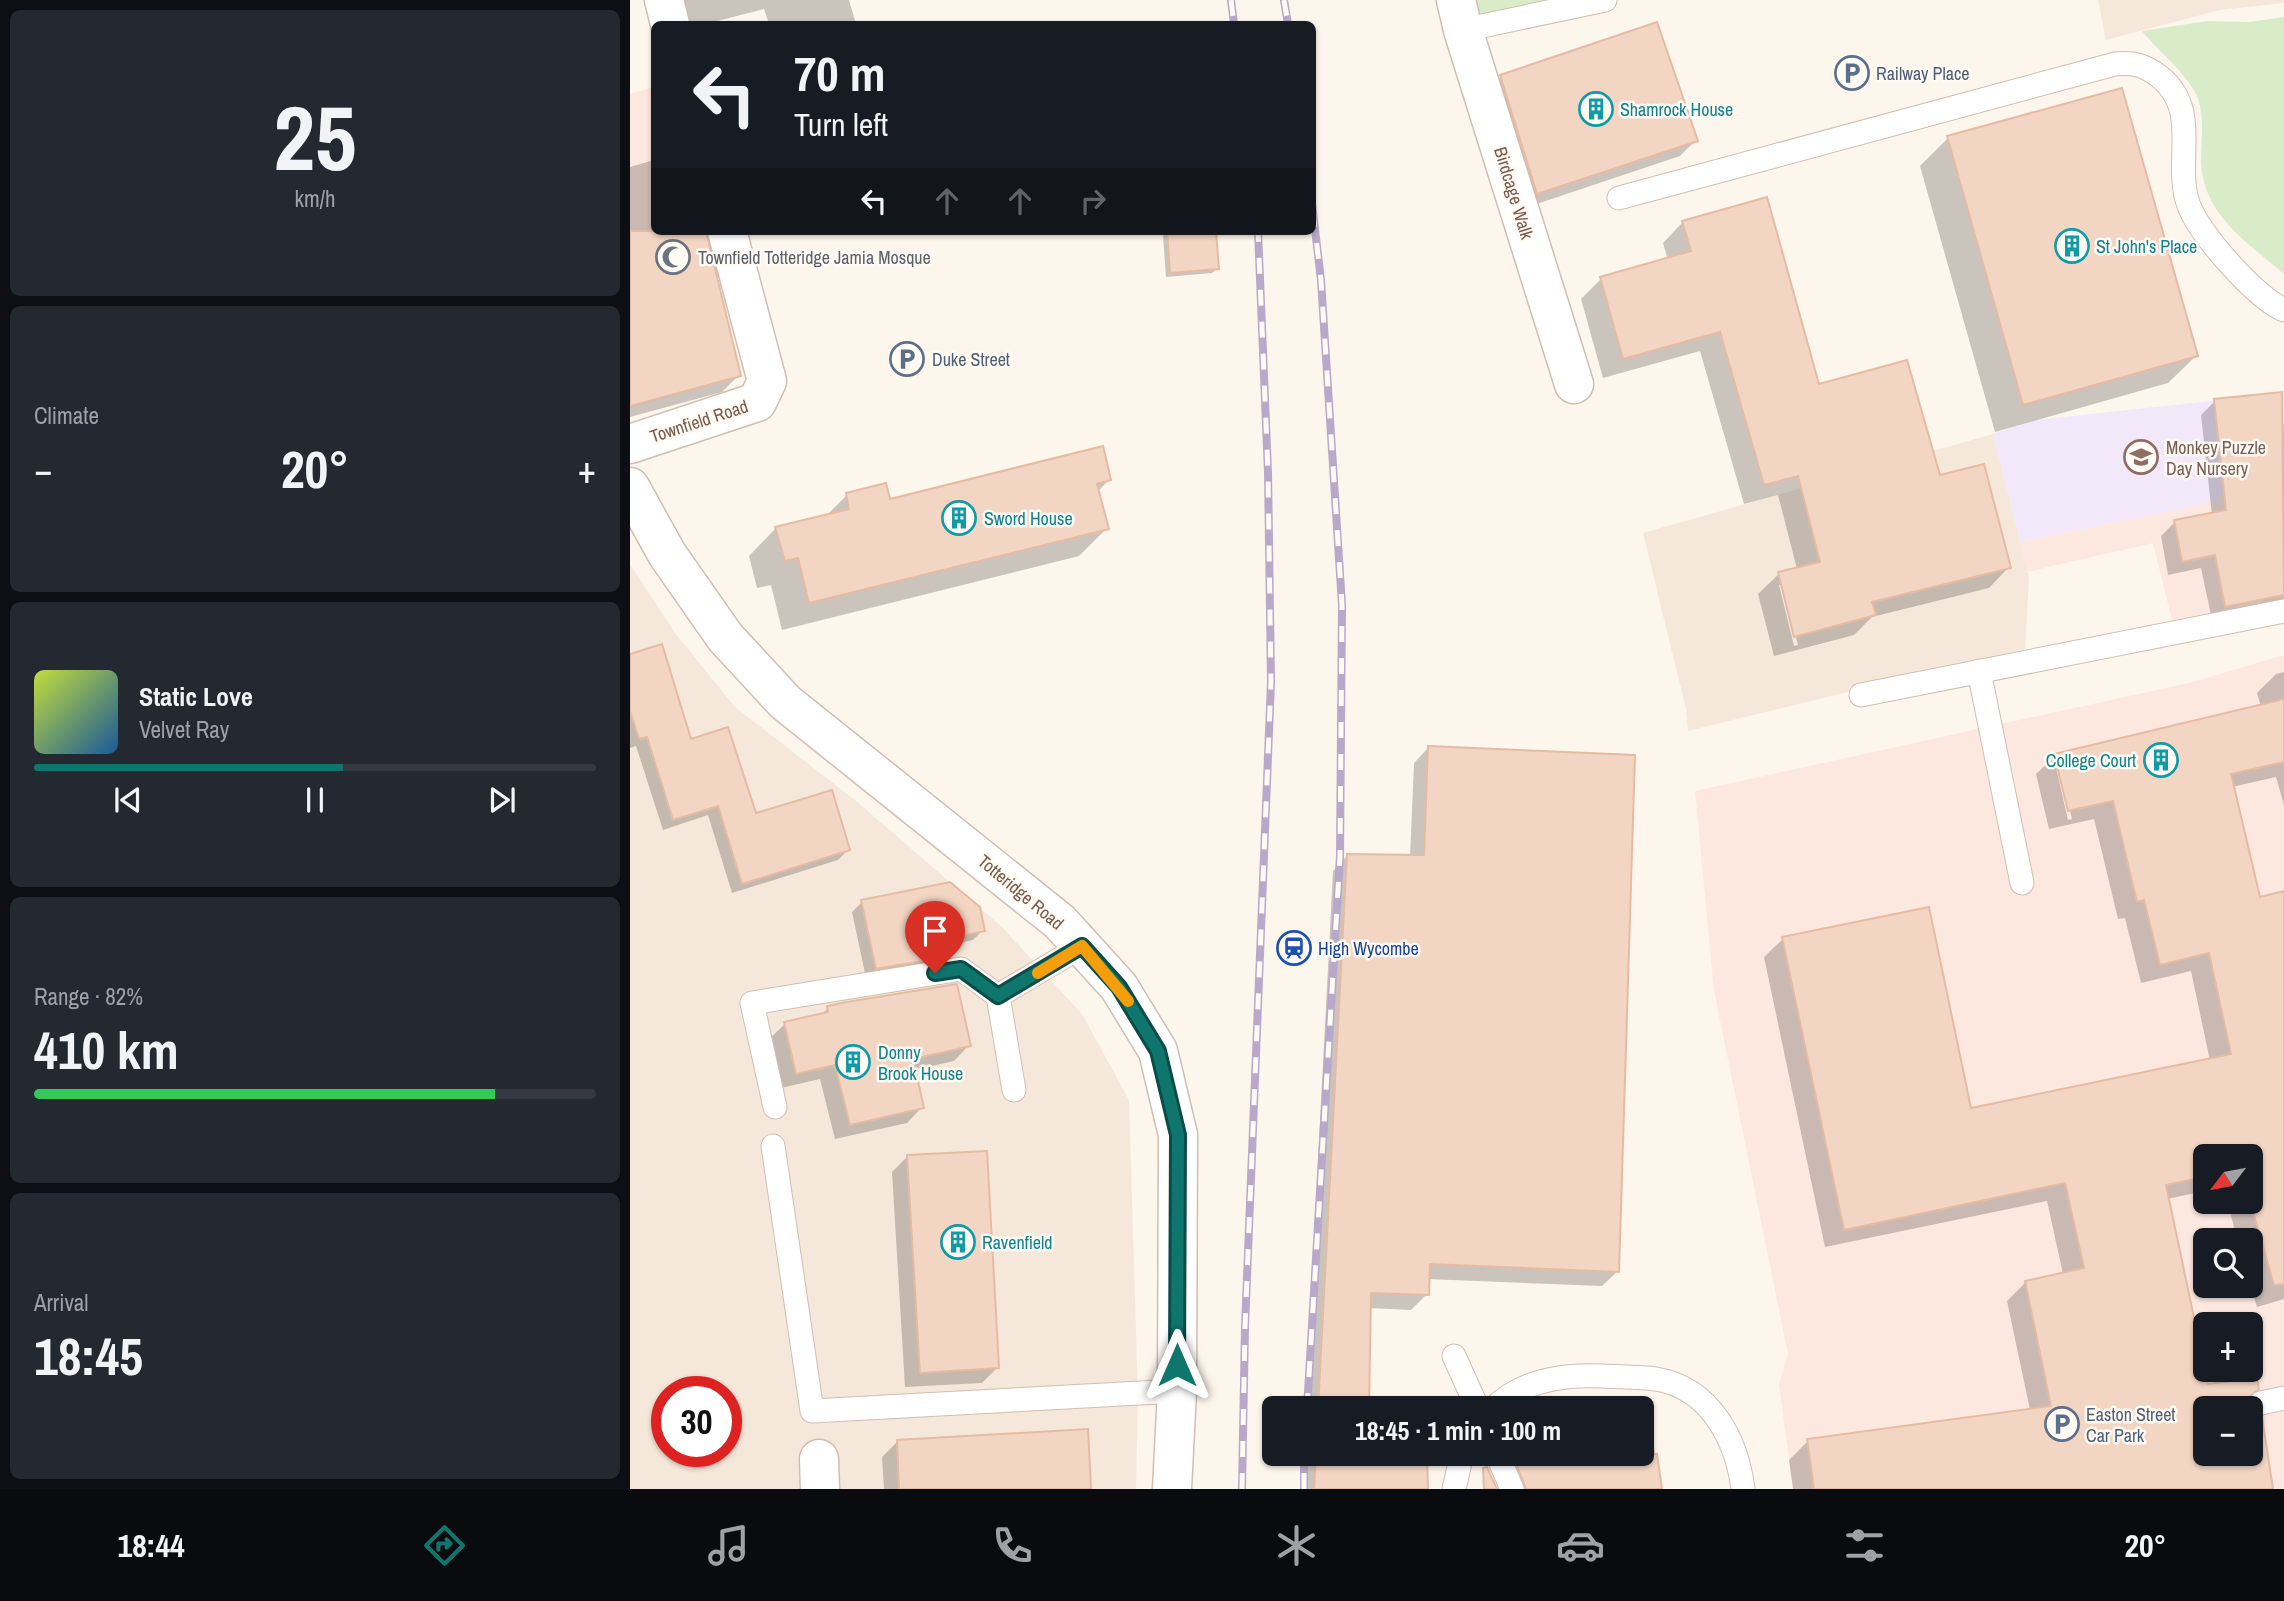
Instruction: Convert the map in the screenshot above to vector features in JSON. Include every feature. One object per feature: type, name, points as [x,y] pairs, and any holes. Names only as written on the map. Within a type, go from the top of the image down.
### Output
[{"type":"street","points":[[664,0],[669,21]]},
{"type":"street","name":"Birdcage Walk","points":[[1460,15],[1574,384]]},
{"type":"street","name":"Townfield Road","points":[[630,444],[757,402],[767,381],[728,235]]},
{"type":"street","name":"Totteridge Road","points":[[630,487],[667,554],[725,638],[785,702],[1060,922],[1119,987],[1158,1051],[1178,1135],[1177,1391],[1172,1489]]},
{"type":"lane","points":[[1460,15],[1605,0]]},
{"type":"lane","points":[[1619,198],[2115,64],[2132,62],[2151,70],[2168,84],[2179,101],[2185,121],[2182,173],[2188,205],[2231,264],[2259,292],[2284,310]]},
{"type":"lane","points":[[1861,695],[2284,611]]},
{"type":"lane","points":[[1979,671],[2022,883]]},
{"type":"lane","points":[[998,996],[1082,946]]},
{"type":"lane","points":[[775,1107],[752,1003],[961,969],[998,996],[1014,1090]]},
{"type":"lane","points":[[773,1146],[812,1411],[1177,1391]]},
{"type":"lane","points":[[1454,1356],[1472,1396]]},
{"type":"lane","points":[[1510,1396],[1535,1383],[1572,1376],[1659,1380],[1689,1392],[1713,1413],[1732,1438],[1743,1489]]},
{"type":"lane","points":[[2263,1402],[2284,1398]]},
{"type":"lane","points":[[1454,1489],[1459,1466]]},
{"type":"lane","points":[[1502,1466],[1512,1489]]},
{"type":"shaded area","points":[[2098,0],[2284,0],[2284,3],[2220,10],[2106,40]]},
{"type":"shaded area","points":[[651,88],[651,235],[656,235],[733,378],[630,408],[630,94]]},
{"type":"shaded area","name":"Monkey Puzzle Day Nursery","points":[[2284,393],[2284,481],[2225,488],[2218,501],[2020,542],[1993,434],[2036,420]]},
{"type":"shaded area","points":[[1993,434],[2029,578],[2025,649],[1688,731],[1686,709],[1643,533]]},
{"type":"shaded area","points":[[2284,481],[2284,601],[2262,607],[2260,600],[2173,624],[2153,543],[2027,572],[2020,542],[2218,501],[2225,488]]},
{"type":"shaded area","points":[[630,564],[675,633],[735,707],[856,801],[1002,927],[1082,1014],[1129,1100],[1138,1398],[1136,1489],[630,1489]]},
{"type":"shaded area","points":[[2284,655],[2284,1489],[1793,1489],[1779,1384],[1788,1354],[1714,991],[1695,791],[2193,682]]},
{"type":"green space","points":[[1474,0],[1567,0],[1478,19]]},
{"type":"green space","points":[[2284,17],[2284,274],[2229,226],[2209,197],[2203,180],[2202,117],[2195,92],[2184,76],[2142,31],[2207,21],[2249,22]]},
{"type":"building","name":"Shamrock House","points":[[1657,22],[1698,141],[1537,194],[1500,75]]},
{"type":"building","name":"St John's Place","points":[[2122,88],[2198,356],[2023,405],[1947,136]]},
{"type":"building","points":[[1767,197],[1819,384],[1907,360],[1940,475],[1984,464],[2011,568],[1872,602],[1876,615],[1794,637],[1778,572],[1820,562],[1798,476],[1764,485],[1720,332],[1623,359],[1600,277],[1691,251],[1682,221]]},
{"type":"building","points":[[630,231],[651,231],[651,235],[707,235],[741,376],[630,406]]},
{"type":"building","points":[[1167,235],[1216,235],[1219,269],[1170,273]]},
{"type":"building","points":[[2282,392],[2284,595],[2225,607],[2215,555],[2182,562],[2174,520],[2226,510],[2214,399]]},
{"type":"building","name":"Sword House","points":[[1103,446],[1111,480],[1097,484],[1109,529],[809,603],[798,558],[785,561],[775,527],[849,509],[846,493],[886,483],[890,499]]},
{"type":"building","points":[[662,644],[691,739],[728,727],[756,813],[832,790],[850,850],[742,884],[718,806],[673,820],[647,737],[639,739],[630,711],[630,654]]},
{"type":"building","points":[[2284,699],[2284,762],[2231,774],[2260,897],[2284,891],[2284,1284],[2274,1285],[2263,1246],[2263,1228],[2258,1228],[2254,1214],[2263,1214],[2263,1144],[2193,1144],[2193,1179],[2166,1185],[2193,1313],[2193,1382],[2258,1382],[2259,1389],[2250,1396],[2193,1396],[2193,1466],[2263,1466],[2263,1424],[2273,1489],[1814,1489],[1807,1439],[2051,1406],[2025,1281],[2084,1268],[2065,1183],[1844,1230],[1782,937],[1929,907],[1971,1108],[2231,1054],[2209,953],[2160,965],[2144,900],[2137,902],[2113,801],[2068,811],[2054,754]]},
{"type":"building","points":[[1428,746],[1635,755],[1619,1272],[1430,1264],[1429,1295],[1371,1293],[1369,1396],[1319,1396],[1347,854],[1424,855]]},
{"type":"building","points":[[950,882],[980,907],[985,931],[947,939],[951,956],[876,969],[861,900]]},
{"type":"building","name":"Donny Brook House","points":[[957,984],[971,1046],[913,1059],[924,1108],[850,1125],[835,1065],[796,1074],[784,1022],[828,1012],[827,1006]]},
{"type":"building","name":"Ravenfield","points":[[987,1151],[999,1368],[920,1373],[907,1155]]},
{"type":"building","points":[[1088,1429],[1091,1489],[899,1489],[897,1440]]},
{"type":"building","points":[[1654,1454],[1657,1454],[1662,1489],[1526,1489],[1517,1466],[1654,1466]]},
{"type":"building","points":[[1315,1466],[1427,1466],[1428,1489],[1314,1489]]},
{"type":"building","points":[[1487,1467],[1497,1489],[1484,1489],[1483,1468]]},
{"type":"railway","points":[[1231,0],[1234,21]]},
{"type":"railway","points":[[1284,0],[1288,21]]},
{"type":"railway","points":[[1242,1489],[1245,1327],[1271,682],[1268,472],[1258,235]]},
{"type":"railway","points":[[1308,1396],[1340,856],[1342,605],[1321,280],[1316,235]]},
{"type":"railway","points":[[1304,1466],[1304,1489]]},
{"type":"slow traffic","points":[[1038,973],[1082,946],[1128,1001]]},
{"type":"place","name":"Railway Place","points":[[1852,73]]},
{"type":"place","name":"Shamrock House","points":[[1596,109]]},
{"type":"place","name":"St John's Place","points":[[2072,246]]},
{"type":"place","name":"Townfield Totteridge Jamia Mosque","points":[[673,257]]},
{"type":"place","name":"Duke Street","points":[[907,359]]},
{"type":"place","name":"Monkey Puzzle Day Nursery","points":[[2141,457]]},
{"type":"place","name":"Sword House","points":[[959,518]]},
{"type":"place","name":"College Court","points":[[2161,760]]},
{"type":"place","name":"High Wycombe","points":[[1294,948]]},
{"type":"place","name":"Donny Brook House","points":[[853,1062]]},
{"type":"place","name":"Ravenfield","points":[[958,1242]]},
{"type":"place","name":"Easton Street Car Park","points":[[2062,1424]]},
{"type":"route","points":[[935,973],[961,969],[998,996],[1082,946],[1119,987],[1158,1051],[1178,1135],[1177,1365]]}]
